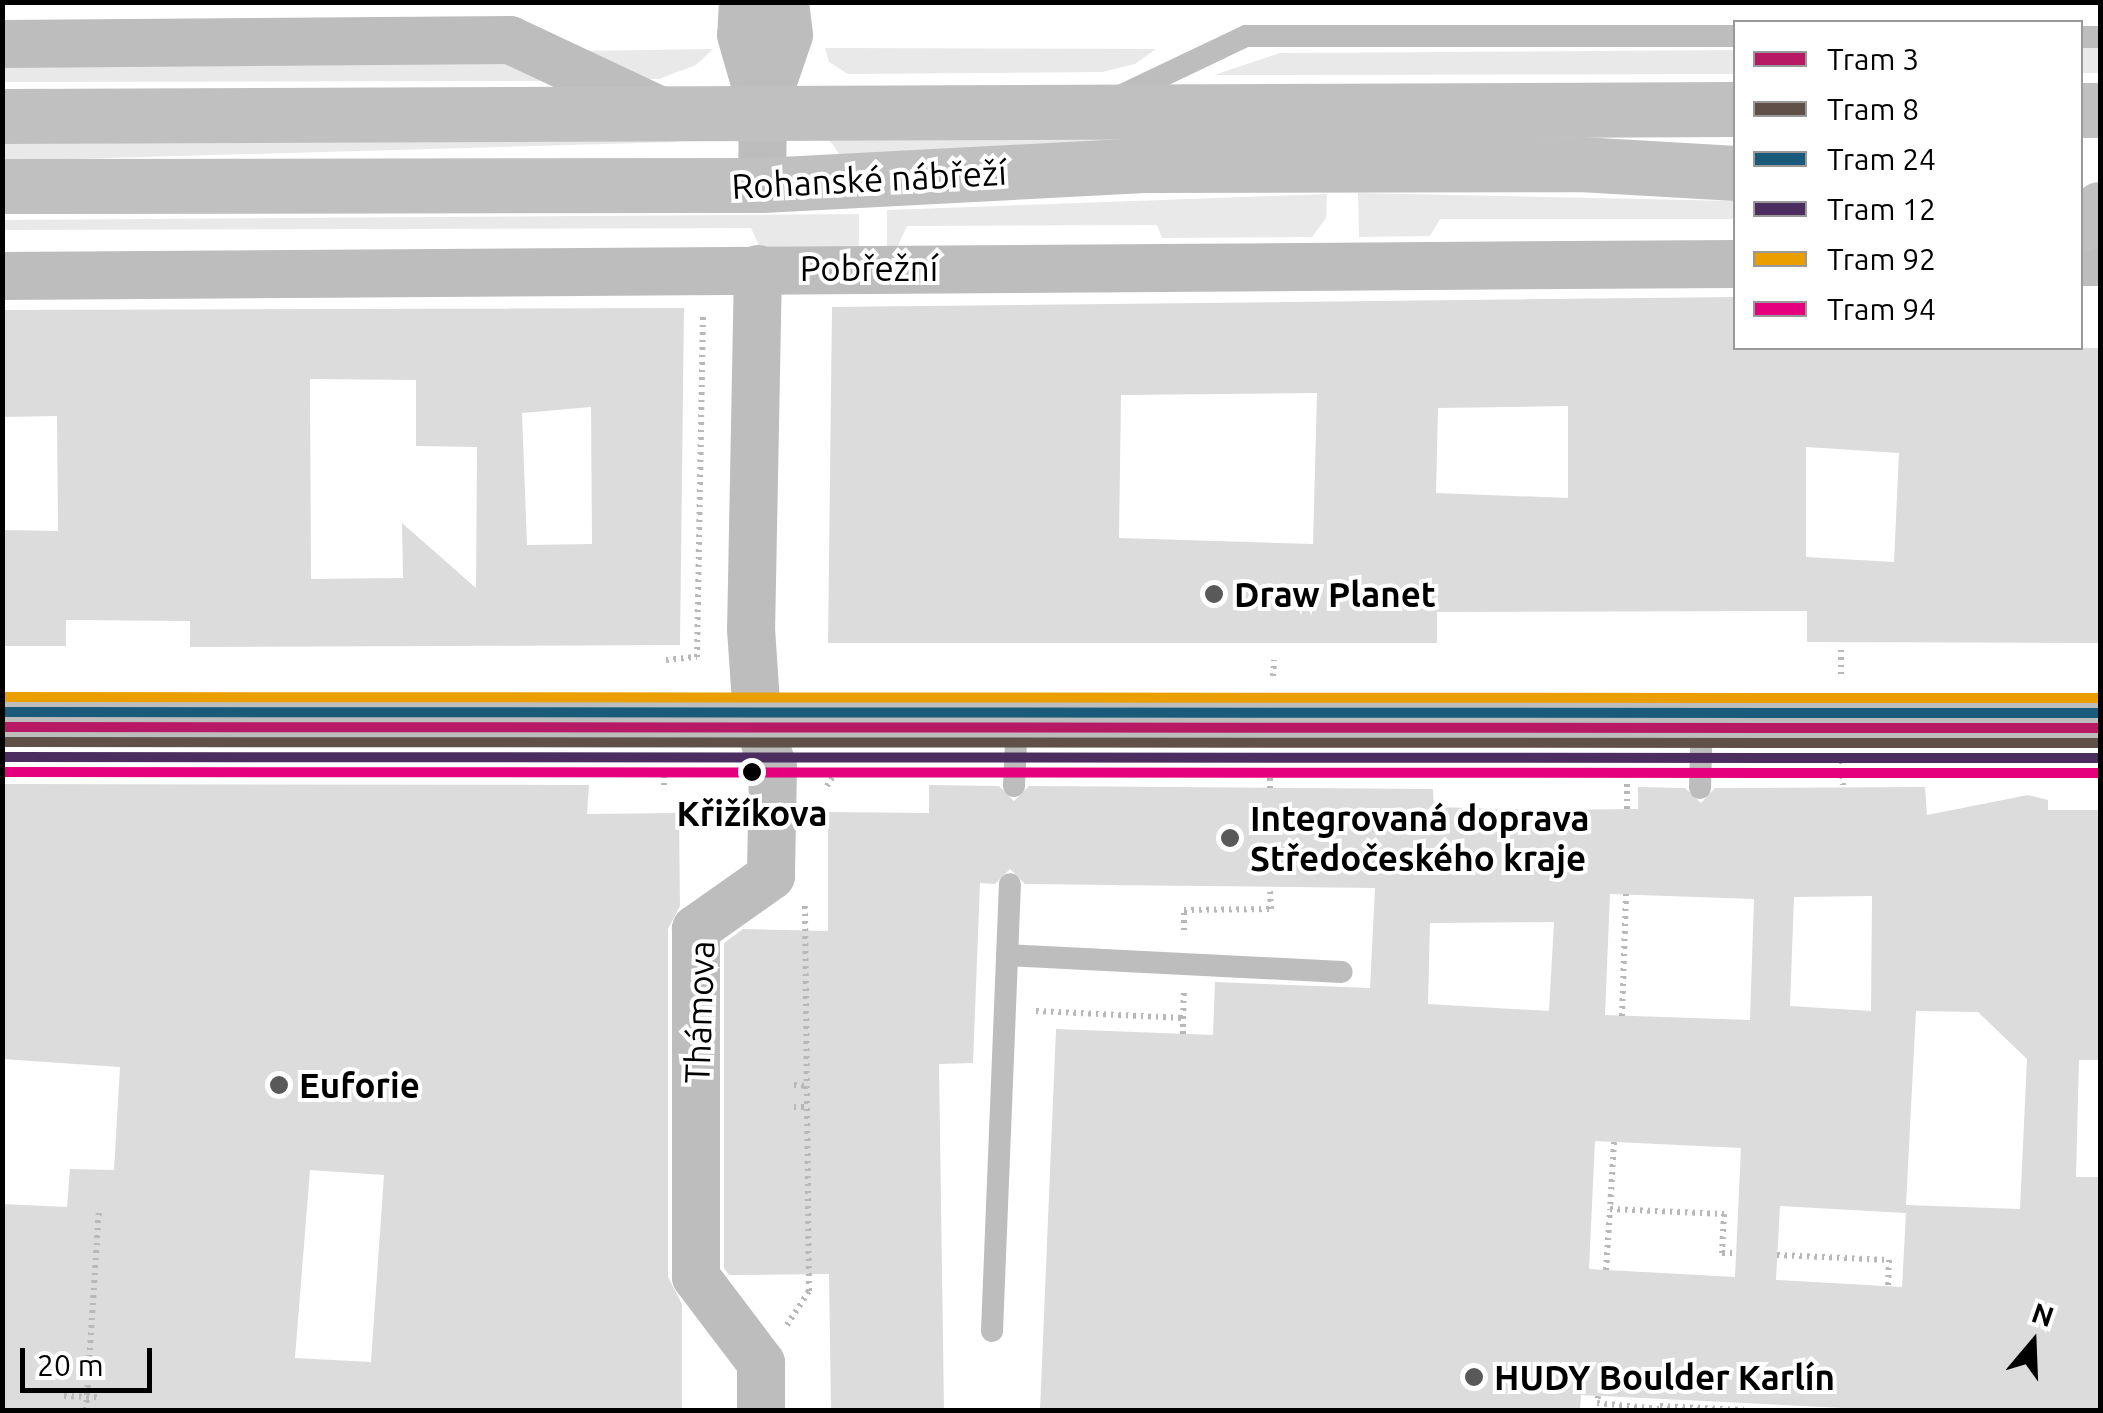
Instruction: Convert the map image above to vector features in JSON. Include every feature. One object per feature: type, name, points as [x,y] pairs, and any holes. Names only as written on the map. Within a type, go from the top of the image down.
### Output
[{"type":"main road","name":"Rohanské nábřeží","points":[[2,116],[1733,109]]},
{"type":"main road","name":"Rohanské nábřeží","points":[[2,186],[762,185],[1162,165],[1580,164],[1733,173]]},
{"type":"street","points":[[742,2],[741,35],[763,111],[762,185]]},
{"type":"street","points":[[763,111],[788,36],[786,2]]},
{"type":"street","name":"Rohanské nábřeží","points":[[2,44],[510,40],[665,113]]},
{"type":"street","name":"Pobřežní","points":[[2,276],[1733,264]]},
{"type":"street","points":[[758,269],[752,630],[757,718],[774,768],[772,876]]},
{"type":"street","points":[[2,719],[2100,718]]},
{"type":"street","name":"Thámova","points":[[761,1363],[696,1277],[696,929],[772,876]]},
{"type":"street","points":[[761,1363],[761,1410]]},
{"type":"lane","points":[[1092,109],[1246,36],[1733,36]]},
{"type":"lane","points":[[1700,788],[1702,718]]},
{"type":"lane","points":[[1014,786],[1017,719]]},
{"type":"lane","points":[[992,1331],[1010,884]]},
{"type":"lane","points":[[1007,955],[1342,972]]},
{"type":"path","points":[[666,660],[697,657],[704,300]]},
{"type":"path","points":[[827,786],[838,768]]},
{"type":"path","points":[[664,770],[664,784]]},
{"type":"path","points":[[1270,775],[1270,788]]},
{"type":"path","points":[[1627,781],[1627,809]]},
{"type":"path","points":[[761,1363],[809,1291],[808,908],[772,876]]},
{"type":"path","points":[[1183,1034],[1184,910],[1271,909],[1270,887]]},
{"type":"path","points":[[1622,1016],[1626,894]]},
{"type":"path","points":[[1005,1010],[1183,1018]]},
{"type":"path","points":[[794,1085],[809,1086]]},
{"type":"path","points":[[794,1107],[809,1107]]},
{"type":"path","points":[[1606,1270],[1614,1142]]},
{"type":"path","points":[[1610,1209],[1724,1214],[1722,1252],[1736,1254]]},
{"type":"path","points":[[86,1410],[99,1210]]},
{"type":"path","points":[[1777,1254],[1889,1260],[1888,1286]]},
{"type":"path","points":[[64,1396],[99,1397]]},
{"type":"path","points":[[1598,1396],[1598,1403],[1744,1410]]},
{"type":"shaded area","points":[[2083,47],[2100,47],[2100,73],[2083,73]]},
{"type":"shaded area","points":[[825,48],[1156,49],[1135,64],[1102,72],[848,74],[829,62]]},
{"type":"shaded area","points":[[713,49],[696,65],[659,79],[641,79],[582,51]]},
{"type":"shaded area","points":[[1733,50],[1733,74],[1214,75],[1280,53]]},
{"type":"shaded area","points":[[2,56],[494,56],[556,81],[3,82]]},
{"type":"shaded area","points":[[836,132],[1226,137],[840,155],[830,141]]},
{"type":"shaded area","points":[[677,134],[676,142],[3,161],[2,138]]},
{"type":"shaded area","points":[[1358,193],[1733,201],[1733,219],[1440,219],[1430,236],[1359,237]]},
{"type":"shaded area","points":[[1327,194],[1326,218],[1312,237],[1162,238],[1157,225],[907,226],[896,250],[887,250],[887,210]]},
{"type":"shaded area","points":[[859,214],[859,252],[763,255],[751,228],[3,230],[2,220]]},
{"type":"building","points":[[1733,297],[1733,350],[2100,348],[2100,643],[1807,642],[1807,611],[1437,612],[1437,643],[828,643],[832,307]],"holes":[[[1317,393],[1313,544],[1119,538],[1121,395]],[[1568,406],[1568,498],[1436,493],[1438,408]],[[1806,447],[1899,453],[1894,562],[1806,557]]]},
{"type":"building","points":[[684,308],[680,645],[190,647],[190,621],[66,620],[66,646],[2,646],[2,530],[58,531],[57,416],[2,417],[2,310]],"holes":[[[310,379],[416,380],[416,446],[477,447],[476,588],[402,523],[403,578],[311,579]],[[591,407],[592,544],[527,545],[522,413]]]},
{"type":"building","points":[[2,784],[589,785],[587,814],[679,813],[680,906],[668,929],[668,1277],[682,1304],[682,1410],[2,1410],[2,1204],[67,1207],[70,1169],[114,1170],[120,1067],[2,1059]],"holes":[[[310,1170],[384,1175],[371,1362],[295,1358]]]},
{"type":"building","points":[[929,785],[999,786],[1014,801],[1029,786],[1433,789],[1434,807],[1544,810],[1638,809],[1638,787],[1685,788],[1701,803],[1715,788],[1925,787],[1927,815],[2028,795],[2048,800],[2048,810],[2100,810],[2100,1060],[2079,1060],[2076,1177],[2100,1177],[2100,1410],[1884,1410],[1581,1395],[1580,1410],[1040,1410],[1056,1029],[1213,1035],[1215,982],[1370,988],[1375,888],[1025,884],[1010,869],[995,884],[980,883],[973,1063],[939,1064],[944,1410],[831,1410],[829,1274],[729,1275],[724,1268],[724,943],[743,929],[828,931],[828,812],[929,813]],"holes":[[[1610,894],[1754,899],[1750,1020],[1605,1015]],[[1872,896],[1871,1011],[1790,1006],[1794,897]],[[1554,922],[1549,1011],[1428,1004],[1430,923]],[[1916,1011],[1978,1012],[2027,1059],[2020,1209],[1906,1205]],[[1595,1141],[1741,1148],[1735,1277],[1589,1269]],[[1780,1206],[1906,1213],[1902,1287],[1776,1280]]]},
{"type":"tram line","name":"92","points":[[2,697],[2100,698]]},
{"type":"tram line","name":"24","points":[[2,712],[2100,713]]},
{"type":"tram line","name":"3","points":[[2,727],[2100,728]]},
{"type":"tram line","name":"8","points":[[2,742],[2100,743]]},
{"type":"tram line","name":"12","points":[[2,757],[2100,758]]},
{"type":"tram line","name":"94","points":[[2,772],[2100,773]]},
{"type":"place","name":"Draw Planet","points":[[1214,594]]},
{"type":"place","name":"Křižíkova","points":[[752,772]]},
{"type":"place","name":"Integrovaná doprava Středočeského kraje","points":[[1230,838]]},
{"type":"place","name":"Euforie","points":[[279,1085]]},
{"type":"place","name":"HUDY Boulder Karlín","points":[[1474,1377]]}]
